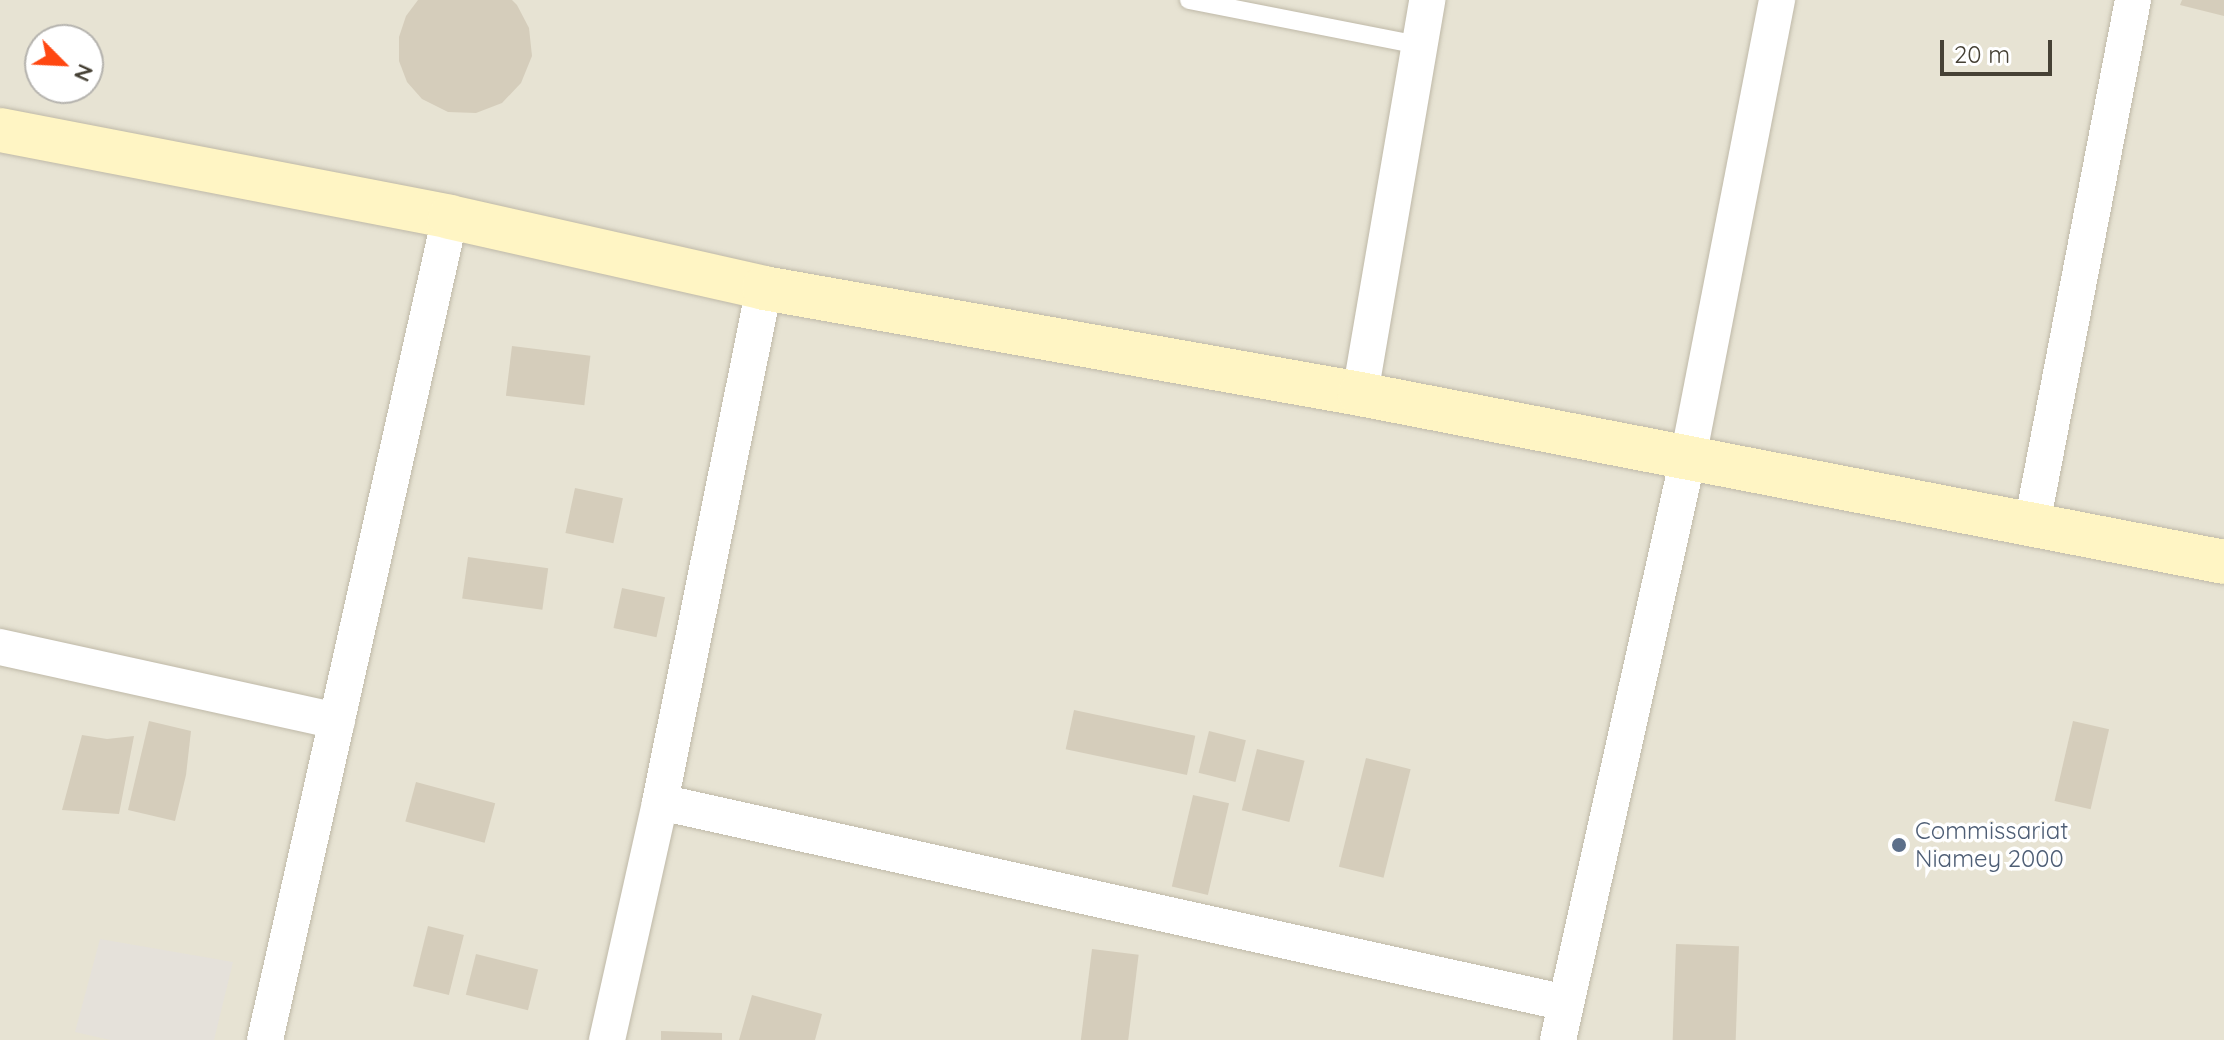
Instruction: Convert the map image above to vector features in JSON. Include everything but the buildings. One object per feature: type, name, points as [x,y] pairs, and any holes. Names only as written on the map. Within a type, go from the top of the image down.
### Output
[{"type":"street","points":[[1360,394],[1427,0]]},
{"type":"street","points":[[1558,1040],[1688,458],[1777,0]]},
{"type":"street","points":[[2032,524],[2133,0]]},
{"type":"street","points":[[0,130],[450,217],[764,288],[1360,394],[2224,562]]},
{"type":"street","points":[[265,1040],[450,217]]},
{"type":"street","points":[[607,1040],[660,802],[764,288]]},
{"type":"street","points":[[0,648],[337,721]]},
{"type":"street","points":[[660,802],[1566,1003]]},
{"type":"lane","points":[[1189,0],[1419,45]]},
{"type":"shaded area","points":[[0,0],[2224,0],[2224,1040],[0,1040]]},
{"type":"shaded area","points":[[100,939],[233,962],[214,1040],[110,1040],[75,1032]]},
{"type":"place","name":"Commissariat Niamey 2000","points":[[1899,845]]}]
